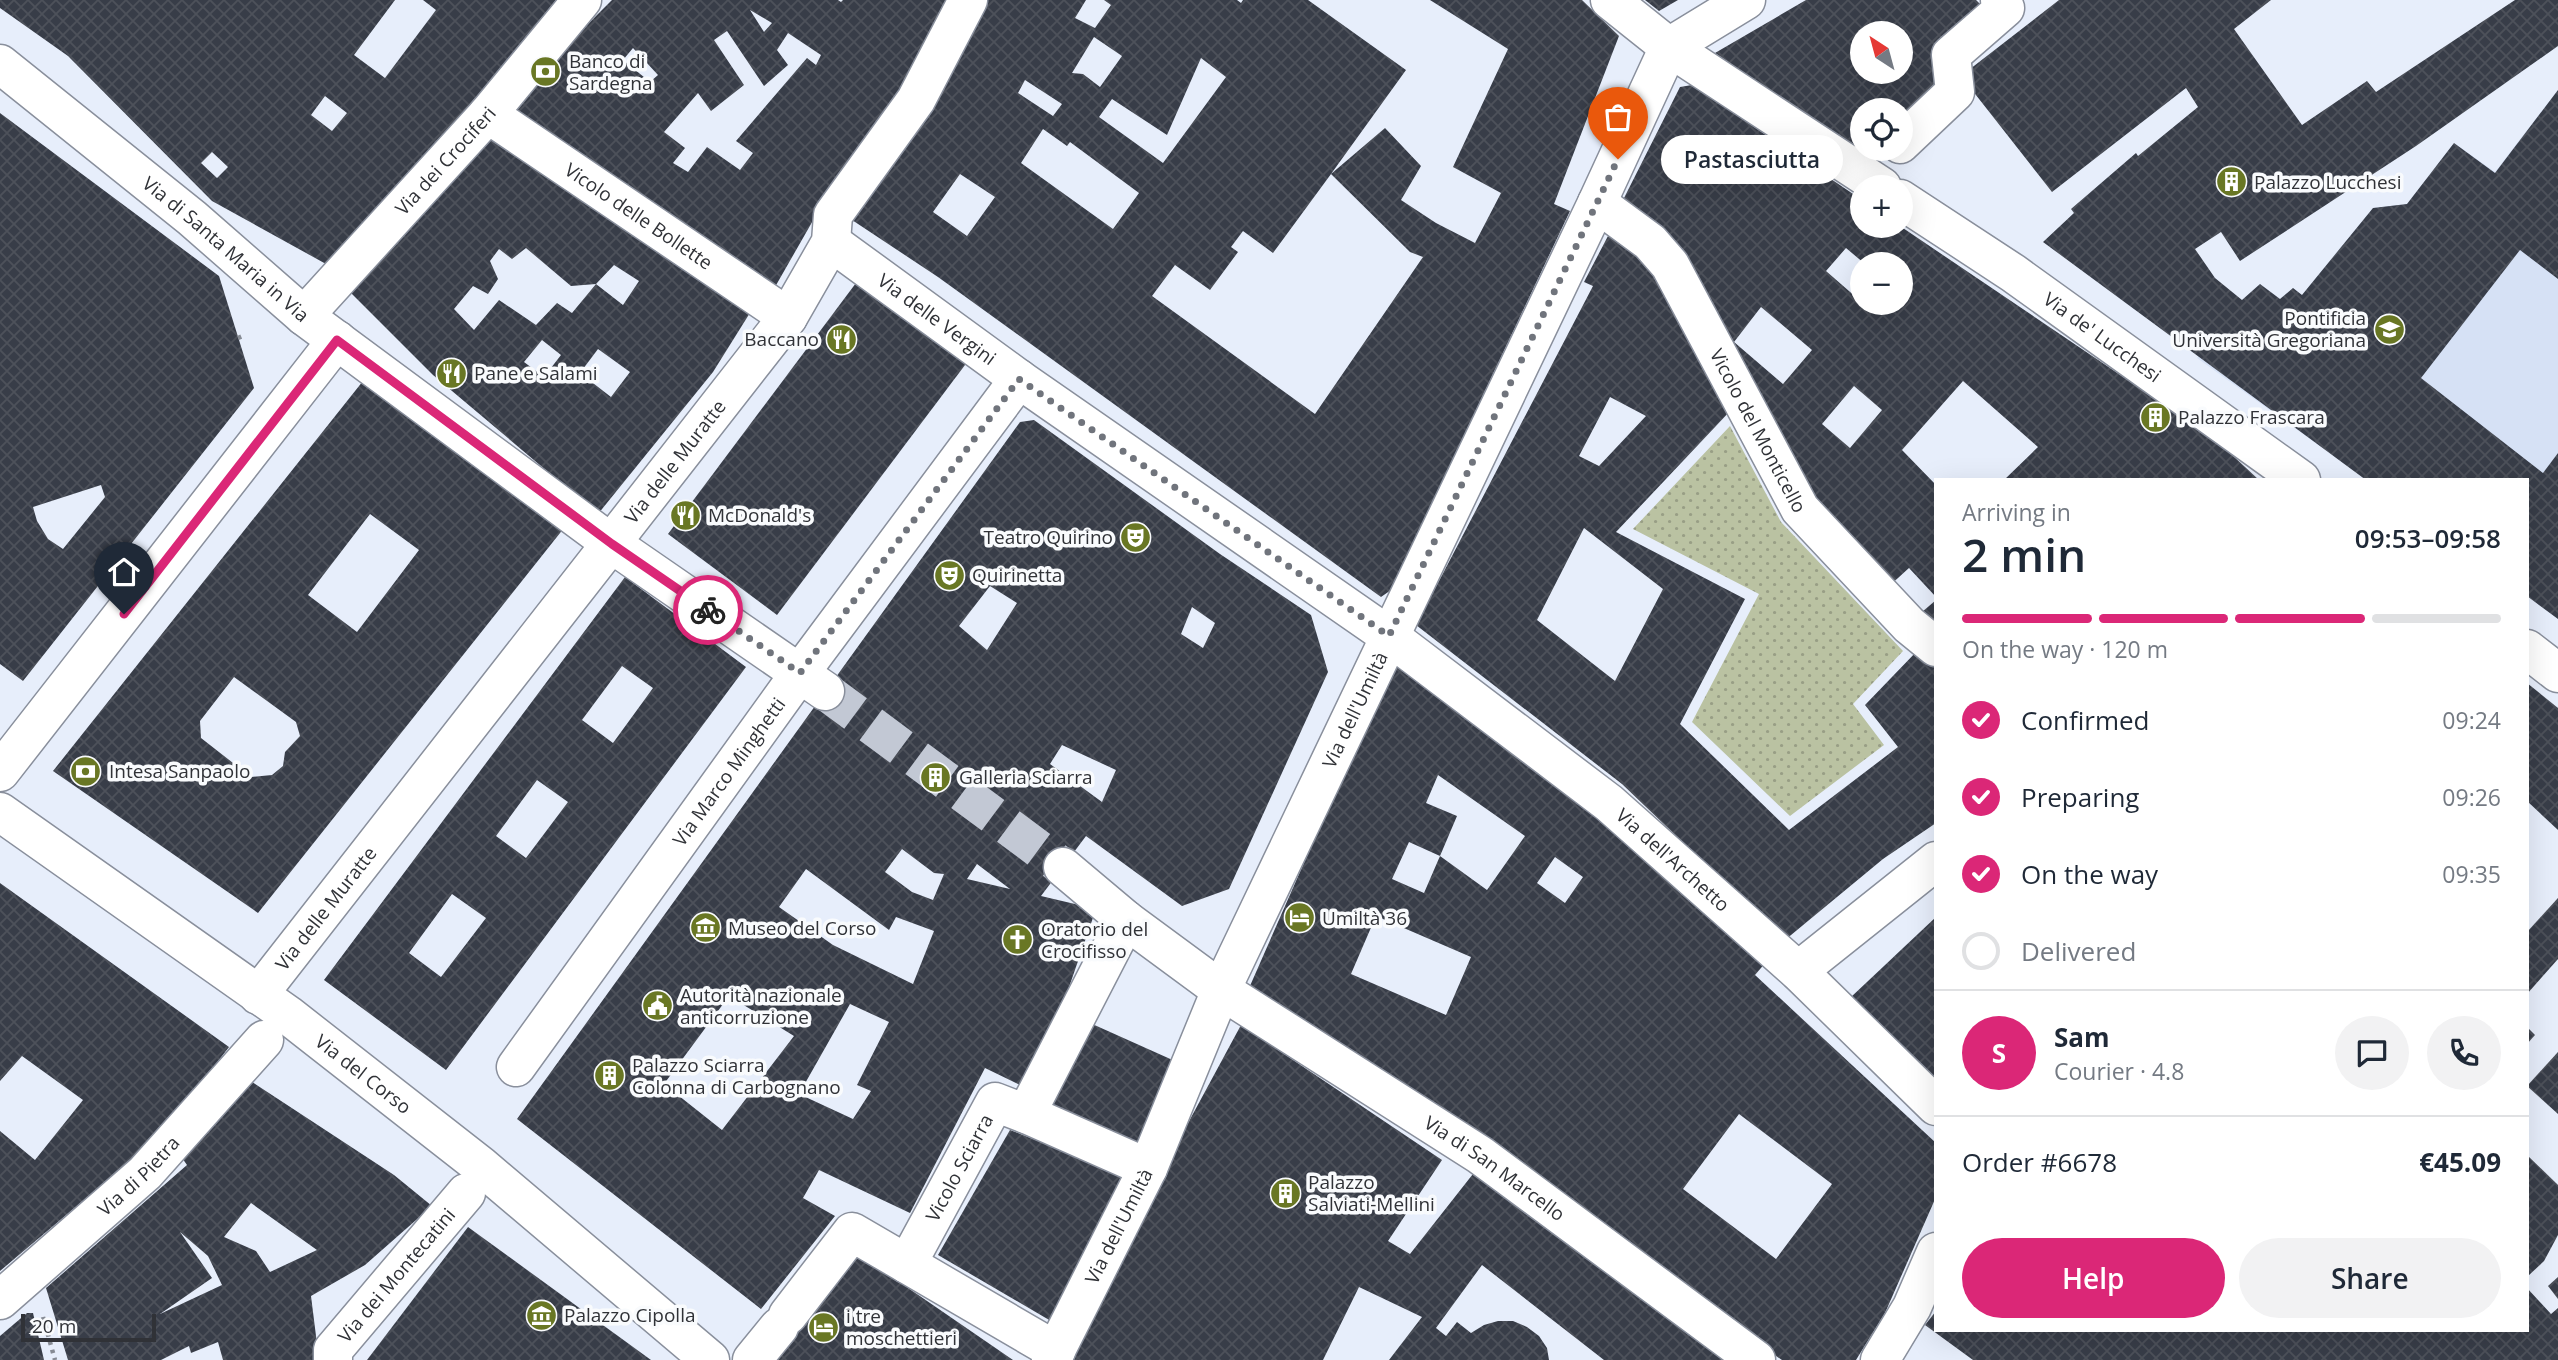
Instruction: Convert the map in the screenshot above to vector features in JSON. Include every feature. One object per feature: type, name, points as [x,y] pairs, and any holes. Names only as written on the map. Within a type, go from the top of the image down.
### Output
[{"type":"street","name":"Via dei Crociferi","points":[[304,316],[488,114],[582,0]]},
{"type":"street","name":"Via delle Muratte","points":[[258,995],[788,317],[845,252],[833,215],[916,100],[968,0]]},
{"type":"street","points":[[1610,0],[1669,47],[1863,175]]},
{"type":"street","points":[[1669,47],[1746,0]]},
{"type":"street","points":[[1913,132],[1955,92],[1951,55],[2005,8],[2000,0]]},
{"type":"street","name":"Via dell'Umiltà","points":[[1054,1356],[1148,1168],[1221,990],[1669,47]]},
{"type":"street","name":"Via di Santa Maria in Via","points":[[0,64],[192,218],[304,316],[612,544],[812,682]]},
{"type":"street","name":"Vicolo delle Bollette","points":[[488,114],[788,317]]},
{"type":"street","name":"Vicolo del Monticello","points":[[1597,203],[1650,242],[1670,265],[1800,509],[1909,625],[1934,645]]},
{"type":"street","name":"Via de' Lucchesi","points":[[1913,208],[2013,273],[2298,478]]},
{"type":"street","name":"Via delle Vergini","points":[[845,252],[1019,379],[1389,636]]},
{"type":"street","points":[[0,772],[337,340]]},
{"type":"street","name":"Via Marco Minghetti","points":[[516,1067],[812,682],[1019,379]]},
{"type":"street","name":"Via dell'Archetto","points":[[1389,636],[1609,803],[1798,971],[1934,1104]]},
{"type":"street","points":[[2529,651],[2558,673]]},
{"type":"street","name":"Via del Corso","points":[[0,812],[288,1015],[481,1166],[710,1360]]},
{"type":"street","points":[[1798,971],[1934,863]]},
{"type":"street","name":"Via di San Marcello","points":[[1063,867],[1126,920],[1221,990],[1480,1156],[1756,1360]]},
{"type":"street","points":[[1126,920],[1026,1114],[1148,1168]]},
{"type":"street","name":"Via di Pietra","points":[[0,1300],[145,1173],[264,1040]]},
{"type":"street","name":"Vicolo Sciarra","points":[[907,1264],[995,1102],[1026,1114]]},
{"type":"street","name":"Via dei Montecatini","points":[[333,1360],[333,1350],[466,1193]]},
{"type":"street","points":[[752,1360],[852,1232],[1054,1356]]},
{"type":"street","points":[[1880,1360],[1912,1307],[1934,1257]]},
{"type":"path","points":[[238,338],[245,335]]},
{"type":"shaded area","name":"Pontificia Università Gregoriana","points":[[2557,91],[2558,619],[2529,597],[2529,478],[2365,478],[2197,358],[2242,300],[2260,284],[2280,299],[2293,288],[2302,295],[2373,208],[2407,204],[2454,143],[2495,172]]},
{"type":"green space","points":[[1730,426],[1781,522],[1903,651],[1853,704],[1884,745],[1790,816],[1692,722],[1759,594],[1633,529]]},
{"type":"building","points":[[0,0],[395,0],[354,55],[385,78],[436,10],[423,0],[556,0],[451,130],[326,264],[212,201],[68,56],[0,8]],"holes":[[[325,96],[347,113],[332,131],[311,115]],[[212,152],[228,167],[217,178],[201,163]]]},
{"type":"building","points":[[612,0],[954,0],[885,113],[823,203],[775,287],[508,116],[561,51]],"holes":[[[750,10],[772,23],[764,32]],[[727,31],[764,86],[788,65],[777,50],[788,33],[821,55],[816,65],[807,58],[736,141],[753,153],[740,170],[707,147],[688,172],[673,163],[685,148],[664,132],[698,93],[711,111],[744,85],[714,40]],[[633,48],[658,75],[650,82],[623,60]]]},
{"type":"building","points":[[986,0],[1086,0],[1075,18],[1095,28],[1111,5],[1104,0],[1237,0],[1241,3],[1243,0],[1308,0],[1406,70],[1331,174],[1385,128],[1421,166],[1401,200],[1436,223],[1475,243],[1501,193],[1453,167],[1508,49],[1430,0],[1582,0],[1619,36],[1554,204],[1570,211],[1391,590],[1381,597],[938,277],[849,218]],"holes":[[[1094,37],[1122,56],[1100,87],[1083,74],[1072,73]],[[1201,58],[1226,77],[1163,163],[1099,117],[1112,99],[1167,135]],[[1025,80],[1062,104],[1053,116],[1018,93]],[[1043,129],[1067,146],[1070,142],[1139,193],[1113,229],[1021,163]],[[960,174],[995,197],[967,236],[933,212]],[[1331,174],[1410,252],[1423,257],[1315,414],[1152,296],[1175,265],[1210,290],[1238,252],[1231,247],[1243,231],[1273,253]]]},
{"type":"building","points":[[1645,0],[1678,0],[1659,11]]},
{"type":"building","points":[[1806,0],[1976,0],[1980,4],[1944,36],[1946,92],[1913,124],[1913,98],[1850,98],[1850,145],[1715,53]]},
{"type":"building","points":[[2059,0],[2271,0],[2234,29],[2302,125],[2367,81],[2376,92],[2515,0],[2558,0],[2558,46],[2416,146],[2240,261],[2221,232],[2195,249],[2215,278],[2242,300],[2260,284],[2280,299],[2293,288],[2302,295],[2373,208],[2407,204],[2454,143],[2495,173],[2558,90],[2558,279],[2520,250],[2421,378],[2543,473],[2558,453],[2558,619],[2529,597],[2529,478],[2363,478],[2043,242],[2074,213],[2071,209],[2136,153],[2138,156],[2198,107],[2186,88],[2052,192],[1961,76]]},
{"type":"building","points":[[1692,85],[1850,192],[1850,238],[1913,238],[1913,235],[2215,439],[2257,478],[2006,478],[2038,447],[1963,381],[1902,450],[1934,483],[1934,595],[1909,568],[1887,588],[1807,502],[1623,200],[1680,87]],"holes":[[[1761,307],[1812,350],[1783,384],[1734,342]],[[1854,386],[1882,410],[1850,448],[1822,424]]]},
{"type":"building","points":[[0,113],[219,276],[254,388],[23,681],[0,664]],"holes":[[[101,485],[105,497],[63,549],[48,539],[37,521],[33,507]]]},
{"type":"building","points":[[491,135],[753,308],[713,372],[598,514],[433,375],[344,286]],"holes":[[[526,248],[571,286],[596,284],[572,313],[557,303],[536,325],[499,300],[474,330],[454,309],[473,286],[488,294],[498,279],[490,261],[499,249],[512,259]],[[614,265],[639,281],[623,305],[596,284]],[[542,340],[561,355],[544,377],[524,362]],[[598,349],[630,372],[611,397],[580,373]]]},
{"type":"building","points":[[1608,236],[1652,259],[1732,409],[1616,532],[1745,599],[1680,724],[1789,830],[1898,747],[1865,705],[1918,650],[1934,662],[1934,824],[1883,859],[1785,940],[1622,784],[1416,625],[1593,286],[1584,282]],"holes":[[[1610,397],[1646,416],[1599,466],[1579,456]],[[1584,528],[1663,589],[1615,681],[1537,620]]]},
{"type":"building","points":[[859,279],[968,361],[777,615],[668,534]]},
{"type":"building","points":[[363,381],[564,528],[258,913],[53,771]],"holes":[[[370,514],[419,550],[357,632],[308,595]],[[234,677],[296,722],[300,736],[285,752],[283,766],[272,775],[251,777],[201,738],[200,721]]]},
{"type":"building","points":[[1034,420],[1220,554],[1311,615],[1328,672],[1229,889],[1182,906],[1086,836],[1041,896],[1096,909],[1067,993],[1022,1086],[985,1068],[910,1213],[819,1170],[803,1198],[835,1216],[761,1309],[517,1119],[1020,422]],"holes":[[[990,586],[1017,603],[987,650],[959,626]],[[1192,607],[1215,623],[1203,648],[1181,634]],[[1062,745],[1116,770],[1102,802],[1050,764]],[[902,849],[934,873],[944,874],[933,900],[912,892],[885,872]],[[977,864],[1010,889],[967,879]],[[806,869],[889,930],[896,917],[934,931],[913,984],[833,945],[779,907]],[[729,996],[794,1036],[722,1130],[664,1084]],[[850,1004],[889,1022],[857,1085],[871,1091],[853,1119],[799,1094]]]},
{"type":"building","points":[[625,577],[746,667],[446,1070],[324,980]],"holes":[[[622,666],[653,688],[613,743],[582,720]],[[537,780],[568,802],[526,858],[496,836]],[[452,894],[486,918],[441,977],[409,953]]]},
{"type":"building","points":[[1934,602],[1934,632],[1915,618]]},
{"type":"building","points":[[1396,653],[1653,855],[1767,961],[1755,975],[1934,1141],[1934,1202],[1885,1313],[1856,1360],[1782,1360],[1246,995]],"holes":[[[1438,775],[1525,836],[1487,890],[1440,856],[1457,816],[1426,803]],[[1409,842],[1440,856],[1424,893],[1392,879]],[[1555,857],[1583,877],[1565,903],[1537,883]],[[1376,916],[1471,957],[1446,1015],[1351,974]],[[1739,1114],[1832,1184],[1776,1259],[1683,1189]]]},
{"type":"building","points":[[2529,685],[2558,708],[2558,830],[2529,803]]},
{"type":"building","points":[[0,883],[229,1047],[162,1134],[0,1271],[0,1131],[35,1160],[83,1100],[22,1056],[0,1081]]},
{"type":"building","points":[[2558,898],[2558,959],[2529,992],[2529,930]]},
{"type":"building","points":[[1934,919],[1934,1081],[1850,998]]},
{"type":"building","points":[[1090,1023],[1177,1062],[1140,1143],[1049,1106]]},
{"type":"building","name":"Palazzo Salviati-Mellini","points":[[1241,1025],[1442,1160],[1388,1241],[1410,1254],[1480,1165],[1728,1360],[1604,1360],[1482,1265],[1436,1328],[1446,1336],[1457,1322],[1471,1333],[1498,1321],[1513,1321],[1539,1336],[1547,1348],[1549,1360],[1389,1360],[1422,1317],[1359,1287],[1323,1360],[1060,1360]]},
{"type":"building","points":[[2529,1029],[2535,1035],[2529,1042]]},
{"type":"building","points":[[2558,1052],[2558,1114],[2529,1088],[2529,1084]]},
{"type":"building","points":[[252,1082],[394,1175],[432,1206],[365,1265],[311,1296],[319,1360],[223,1360],[218,1342],[191,1353],[189,1346],[161,1360],[68,1360],[46,1288],[187,1165],[180,1155]],"holes":[[[251,1203],[317,1250],[270,1272],[256,1251],[224,1237]],[[180,1232],[208,1256],[222,1285],[160,1314],[212,1278]]]},
{"type":"building","points":[[1010,1130],[1133,1178],[1056,1324],[938,1255]]},
{"type":"building","points":[[2529,1157],[2558,1185],[2558,1235],[2544,1261],[2529,1275]]},
{"type":"building","name":"Palazzo Cipolla","points":[[468,1227],[651,1360],[367,1360]]},
{"type":"building","points":[[847,1246],[1013,1360],[771,1360]]},
{"type":"building","points":[[2558,1277],[2558,1299],[2548,1286]]},
{"type":"building","points":[[2529,1290],[2551,1314],[2558,1308],[2558,1360],[1973,1360],[1935,1332],[2529,1332]]},
{"type":"building","points":[[27,1313],[33,1313],[44,1360],[0,1360],[0,1336]]},
{"type":"building","points":[[1934,1314],[1934,1332],[1925,1325]]},
{"type":"tunnel","points":[[825,691],[1063,867]]},
{"type":"way so far","points":[[708,610],[800,673],[1019,379],[1389,636],[1618,159]]},
{"type":"place","name":"Banco di Sardegna","points":[[546,72]]},
{"type":"place","name":"Pastasciutta","points":[[1618,159]]},
{"type":"place","name":"Palazzo Lucchesi","points":[[2231,182]]},
{"type":"place","name":"Pontificia Università Gregoriana","points":[[2389,329]]},
{"type":"place","name":"Baccano","points":[[842,339]]},
{"type":"place","name":"Pane e Salami","points":[[451,373]]},
{"type":"place","name":"Palazzo Frascara","points":[[2155,417]]},
{"type":"place","name":"McDonald's","points":[[685,515]]},
{"type":"place","name":"Teatro Quirino","points":[[1136,537]]},
{"type":"place","name":"Quirinetta","points":[[949,575]]},
{"type":"place","name":"Intesa Sanpaolo","points":[[86,771]]},
{"type":"place","name":"Galleria Sciarra","points":[[936,777]]},
{"type":"place","name":"Umiltà 36","points":[[1299,918]]},
{"type":"place","name":"Museo del Corso","points":[[705,928]]},
{"type":"place","name":"Oratorio del Crocifisso","points":[[1018,940]]},
{"type":"place","name":"Autorità nazionale anticorruzione","points":[[657,1006]]},
{"type":"place","name":"Palazzo Sciarra Colonna di Carbognano","points":[[609,1076]]},
{"type":"place","name":"Palazzo Salviati-Mellini","points":[[1285,1193]]},
{"type":"place","name":"Palazzo Cipolla","points":[[541,1315]]},
{"type":"place","name":"i tre moschettieri","points":[[823,1327]]},
{"type":"route","points":[[124,614],[337,340],[612,544],[708,610]]}]
